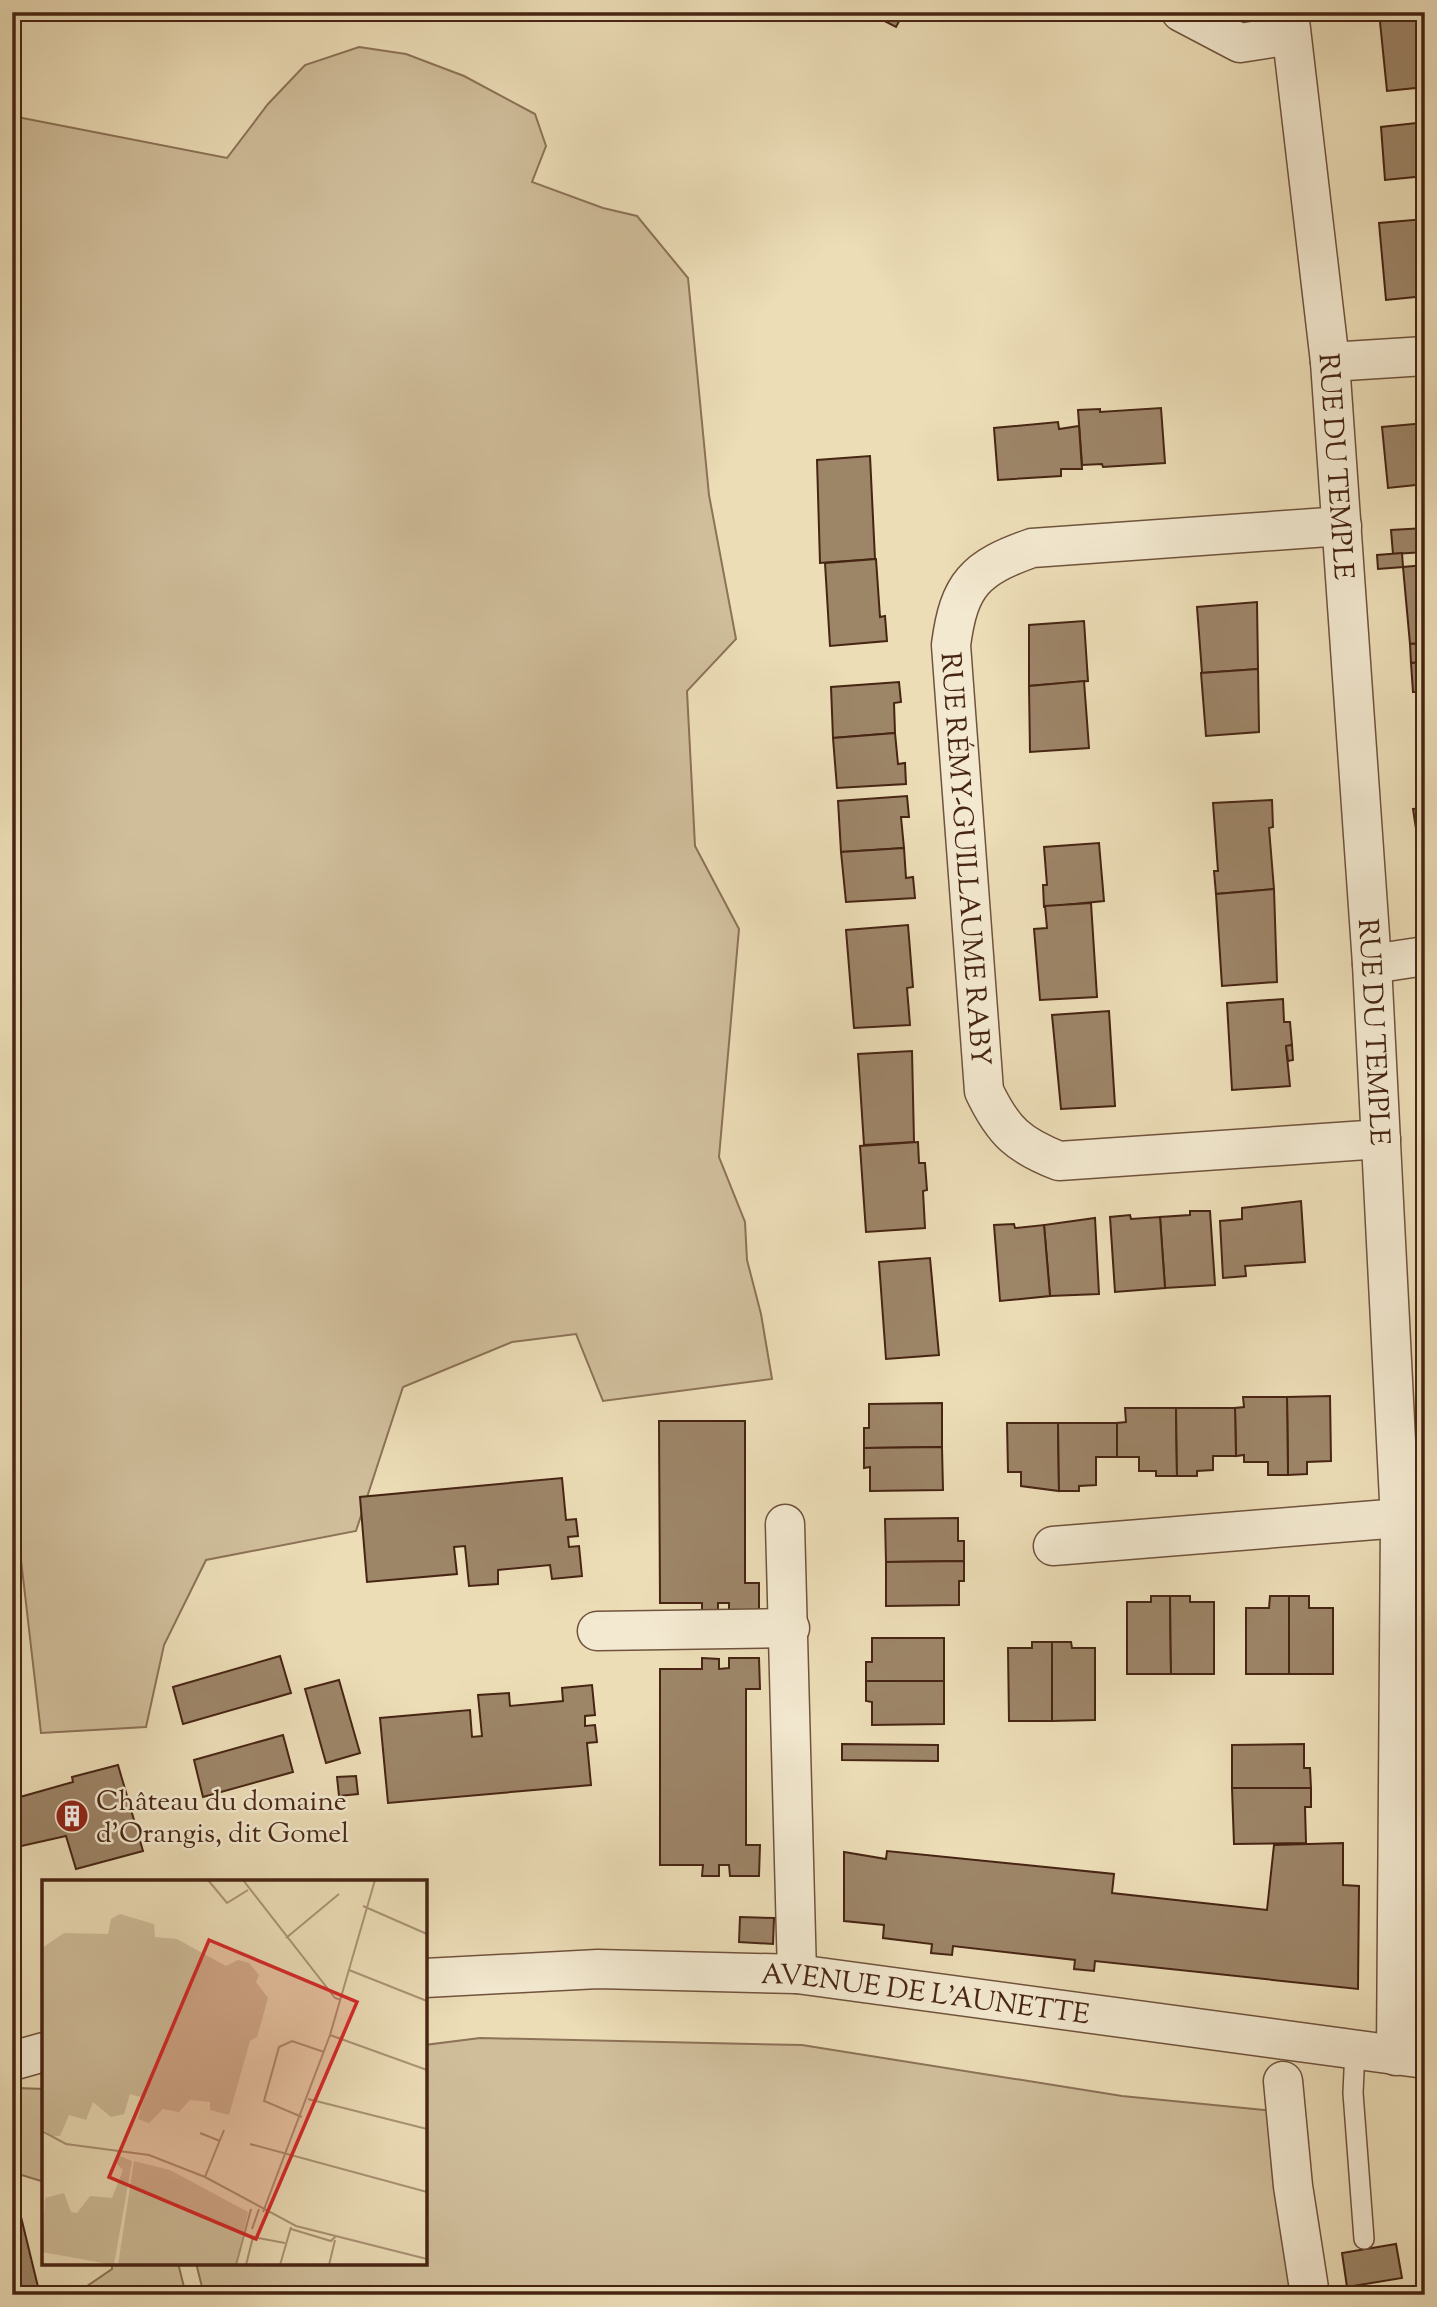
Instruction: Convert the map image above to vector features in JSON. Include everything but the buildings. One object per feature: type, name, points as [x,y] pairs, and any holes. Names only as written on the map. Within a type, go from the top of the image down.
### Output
[{"type":"street","points":[[1181,12],[1240,43],[1290,23]]},
{"type":"street","name":"RUE DU TEMPLE","points":[[1290,23],[1330,362],[1372,964],[1381,1139],[1412,1518],[1410,2057]]},
{"type":"street","points":[[1330,362],[1425,356]]},
{"type":"street","name":"RUE RÉMY-GUILLAUME RABY","points":[[1342,526],[1032,548],[999,560],[964,592],[955,617],[951,645],[984,1091],[996,1117],[1016,1140],[1059,1161],[1381,1139]]},
{"type":"street","points":[[1372,964],[1425,956]]},
{"type":"street","points":[[1053,1546],[1412,1518]]},
{"type":"street","points":[[785,1524],[790,1628],[797,1975]]},
{"type":"street","points":[[597,1631],[790,1628]]},
{"type":"street","name":"AVENUE DE L'AUNETTE","points":[[427,1978],[598,1969],[797,1975],[1410,2057]]},
{"type":"street","points":[[12,2061],[42,2053]]},
{"type":"street","points":[[1283,2081],[1293,2186],[1310,2295]]},
{"type":"lane","points":[[1355,2050],[1353,2093],[1364,2239]]},
{"type":"shaded area","points":[[359,47],[406,54],[464,76],[535,114],[546,146],[532,182],[603,208],[637,216],[688,278],[709,495],[736,639],[687,691],[695,846],[739,929],[719,1157],[745,1222],[747,1260],[761,1314],[772,1379],[603,1401],[576,1334],[512,1342],[403,1387],[356,1531],[206,1560],[164,1645],[146,1727],[41,1733],[18,1534],[12,1534],[12,116],[227,158],[268,104],[305,65]]},
{"type":"shaded area","points":[[480,2038],[802,2045],[1122,2096],[1275,2111],[1306,2295],[204,2295],[196,2265],[427,2265],[427,2045]]},
{"type":"shaded area","points":[[42,2089],[42,2181],[12,2172],[12,2090]]},
{"type":"shaded area","points":[[112,2265],[178,2265],[186,2295],[74,2295],[112,2269]]},
{"type":"place","name":"Château du domaine d'Orangis, dit Gomel","points":[[72,1816]]}]
